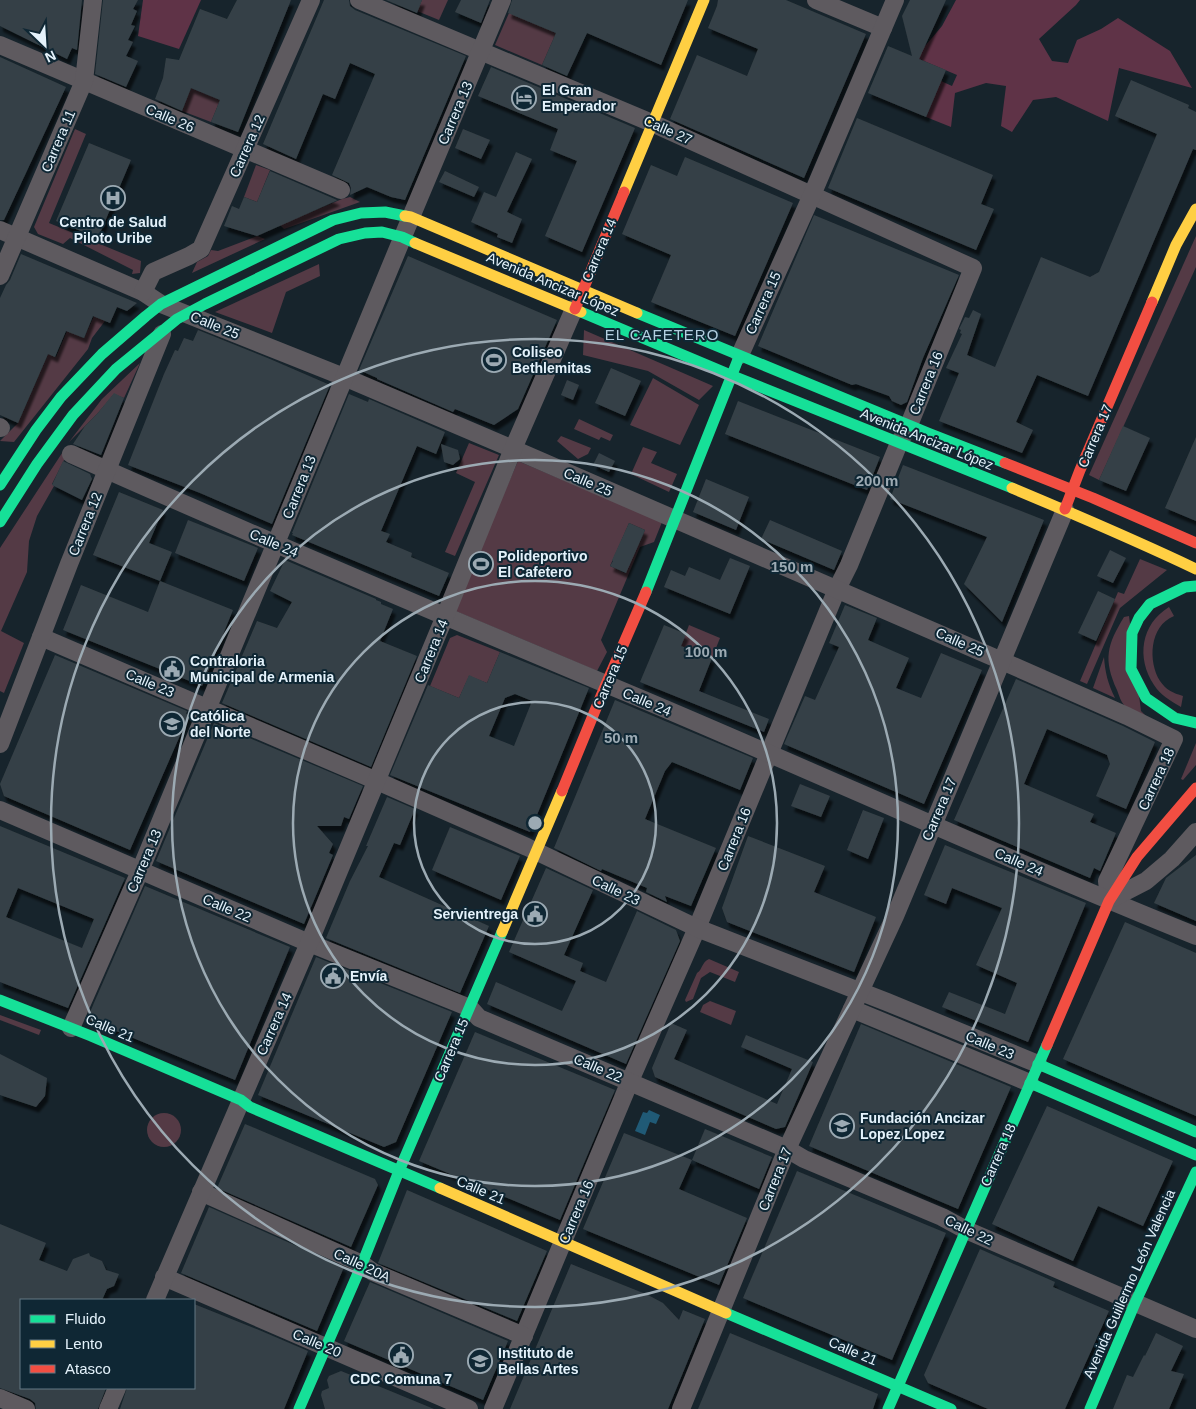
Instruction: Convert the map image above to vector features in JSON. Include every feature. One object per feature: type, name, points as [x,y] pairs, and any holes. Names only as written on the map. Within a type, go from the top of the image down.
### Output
[{"type":"main road","name":"Carrera 14","points":[[574,309],[704,0]]},
{"type":"main road","name":"Carrera 17","points":[[1065,510],[1176,245],[1196,209]]},
{"type":"main road","name":"Avenida Ancizar López","points":[[0,485],[50,412],[73,385],[100,355],[149,313],[162,304],[333,220],[361,213],[385,212],[410,217],[582,290],[909,425],[1073,490],[1193,541]]},
{"type":"main road","name":"Avenida Ancizar López","points":[[0,522],[37,464],[73,415],[116,369],[164,329],[186,314],[339,240],[364,233],[382,232],[402,237],[733,376],[1065,510],[1196,569]]},
{"type":"main road","name":"Carrera 15","points":[[300,1409],[362,1264],[399,1171],[537,852],[648,588],[740,355]]},
{"type":"main road","points":[[1196,586],[1185,587],[1150,604],[1139,618],[1132,633],[1131,669],[1146,698],[1175,718],[1196,723]]},
{"type":"main road","name":"Carrera 18","points":[[888,1409],[1109,901],[1137,857],[1196,788]]},
{"type":"main road","name":"Calle 21","points":[[0,1000],[241,1100],[250,1108],[951,1409]]},
{"type":"main road","name":"Calle 23","points":[[1038,1064],[1196,1132]]},
{"type":"main road","name":"Calle 23","points":[[1030,1083],[1196,1155]]},
{"type":"main road","name":"Avenida Guillermo León Valencia","points":[[1090,1409],[1135,1304],[1196,1172]]},
{"type":"street","name":"Carrera 11","points":[[0,276],[84,81],[93,0]]},
{"type":"street","name":"Carrera 12","points":[[143,292],[153,272],[201,249],[311,0]]},
{"type":"street","name":"Calle 27","points":[[359,0],[652,123],[973,268]]},
{"type":"street","name":"Carrera 13","points":[[71,1028],[140,871],[410,217],[502,0]]},
{"type":"street","points":[[816,0],[882,28]]},
{"type":"street","name":"Carrera 15","points":[[740,355],[812,195],[895,0]]},
{"type":"street","name":"Calle 26","points":[[0,46],[341,190]]},
{"type":"street","name":"Calle 25","points":[[0,230],[143,292],[162,304],[344,377],[837,589],[1127,716],[1174,739]]},
{"type":"street","name":"Carrera 16","points":[[493,1409],[630,1081],[697,928],[837,589],[849,565],[899,443],[909,425],[973,268]]},
{"type":"street","name":"Carrera 12","points":[[0,744],[164,329],[162,304]]},
{"type":"street","name":"Carrera 14","points":[[155,1299],[309,943],[513,449],[574,309]]},
{"type":"street","name":"Calle 24","points":[[71,454],[1109,901],[1196,936]]},
{"type":"street","name":"Carrera 17","points":[[681,1409],[788,1148],[895,916],[1065,510]]},
{"type":"street","name":"Calle 23","points":[[41,637],[377,781],[537,852],[697,928],[1038,1064]]},
{"type":"street","name":"Carrera 18","points":[[1109,901],[1107,881],[1174,739]]},
{"type":"street","name":"Calle 22","points":[[0,810],[309,943],[470,1008],[479,1018],[788,1148],[804,1159],[942,1217],[966,1230],[1196,1329]]},
{"type":"street","points":[[1109,901],[1146,881],[1172,859],[1196,832]]},
{"type":"street","name":"Calle 23","points":[[852,1009],[1030,1083]]},
{"type":"street","name":"Calle 20A","points":[[201,1192],[362,1264],[373,1272],[524,1336]]},
{"type":"street","name":"Calle 20","points":[[164,1277],[469,1409]]},
{"type":"street","points":[[108,1409],[117,1389]]},
{"type":"street","points":[[0,1398],[26,1409]]},
{"type":"shaded area","points":[[143,0],[201,0],[179,49],[138,36]]},
{"type":"shaded area","points":[[422,0],[448,0],[439,20],[417,11]]},
{"type":"shaded area","points":[[956,0],[1080,0],[1039,39],[1052,61],[1068,63],[1077,40],[1101,29],[1118,18],[1170,51],[1192,88],[1119,68],[1108,121],[1056,97],[1033,100],[1012,132],[1001,126],[1006,86],[986,83],[955,93],[951,127],[926,117],[941,81],[952,86],[957,75],[917,58],[942,26]]},
{"type":"shaded area","points":[[509,13],[556,33],[542,65],[495,45]]},
{"type":"shaded area","points":[[191,88],[220,100],[211,122],[182,111]]},
{"type":"shaded area","points":[[75,129],[86,134],[49,223],[141,261],[140,273],[132,274],[133,270],[70,238],[63,244],[38,234],[34,227]]},
{"type":"shaded area","points":[[256,165],[270,170],[257,202],[244,197]]},
{"type":"shaded area","points":[[350,197],[360,202],[284,229],[280,225],[342,199]]},
{"type":"shaded area","points":[[257,236],[265,239],[192,273],[197,262],[208,256],[211,250],[218,251]]},
{"type":"shaded area","points":[[1196,236],[1196,267],[1099,480],[1089,475]]},
{"type":"shaded area","points":[[319,264],[320,276],[286,292],[272,333],[215,312]]},
{"type":"shaded area","points":[[94,316],[105,321],[92,338],[88,349],[14,442],[0,441],[18,423],[48,354],[56,357],[67,331],[84,338]]},
{"type":"shaded area","points":[[584,330],[713,386],[699,400],[648,371],[583,355]]},
{"type":"shaded area","points":[[140,363],[124,398],[114,394],[69,442],[102,399]]},
{"type":"shaded area","points":[[653,378],[699,405],[680,445],[630,425]]},
{"type":"shaded area","points":[[579,419],[613,435],[610,441],[601,437],[599,440],[574,429]]},
{"type":"shaded area","points":[[561,436],[591,448],[588,454],[578,459],[557,441]]},
{"type":"shaded area","points":[[469,443],[499,455],[455,556],[445,552],[475,482],[456,473]]},
{"type":"shaded area","points":[[66,447],[67,457],[52,484],[54,486],[37,516],[29,541],[27,572],[1,631],[24,643],[4,693],[0,691],[0,548]]},
{"type":"shaded area","points":[[643,447],[657,452],[651,463],[677,474],[669,492],[631,474]]},
{"type":"shaded area","points":[[518,461],[662,522],[654,542],[640,547],[601,640],[607,652],[597,671],[453,610]],"holes":[[[629,523],[645,530],[625,573],[610,566]]]},
{"type":"shaded area","points":[[1140,559],[1167,570],[1120,608],[1087,684],[1080,681],[1118,592],[1124,594]]},
{"type":"shaded area","points":[[1169,607],[1174,616],[1166,621],[1155,636],[1153,645],[1154,664],[1162,684],[1170,691],[1183,696],[1181,707],[1156,689],[1148,675],[1143,653],[1147,632],[1152,623]]},
{"type":"shaded area","points":[[1129,616],[1141,711],[1147,717],[1130,710],[1124,705],[1119,697],[1110,669],[1109,652],[1111,644],[1124,617]]},
{"type":"shaded area","points":[[689,625],[720,638],[712,658],[681,646]]},
{"type":"shaded area","points":[[457,635],[500,652],[487,683],[469,676],[459,698],[430,686],[450,638]]},
{"type":"shaded area","points":[[1104,657],[1107,678],[1115,698],[1093,688]]},
{"type":"shaded area","points":[[1196,743],[1196,765],[1183,780],[1181,779]]},
{"type":"shaded area","points":[[709,959],[739,972],[735,982],[710,972],[701,978],[693,999],[686,1002],[685,1000],[697,973]]},
{"type":"shaded area","points":[[710,1001],[736,1011],[731,1025],[700,1012],[703,1005]]},
{"type":"shaded area","points":[[0,1015],[41,1030],[39,1035],[0,1020]]},
{"type":"shaded area","points":[[164,1113],[176,1118],[181,1130],[176,1142],[164,1147],[152,1142],[147,1130],[152,1118]]},
{"type":"water","points":[[649,1110],[660,1115],[656,1124],[650,1122],[645,1135],[635,1131],[643,1112],[647,1113]]},
{"type":"building","points":[[0,0],[82,0],[77,50],[72,48],[67,59],[0,26]]},
{"type":"building","points":[[103,0],[138,0],[133,9],[137,11],[131,25],[135,26],[128,40],[133,42],[126,56],[138,61],[126,87],[95,74]]},
{"type":"building","points":[[237,0],[291,0],[238,132],[211,122],[220,100],[191,88],[182,111],[155,99],[163,78],[166,58],[179,60],[200,9],[227,19]]},
{"type":"building","points":[[324,0],[349,0],[350,6],[355,10],[466,56],[405,200],[391,197],[367,187],[350,195],[351,188],[349,183],[332,175],[375,74],[350,63],[335,99],[323,94],[296,159],[263,144]]},
{"type":"building","points":[[386,0],[422,0],[417,13]]},
{"type":"building","points":[[461,0],[490,0],[481,23],[455,12]]},
{"type":"building","points":[[512,0],[688,0],[661,65],[587,33],[567,76],[542,65],[556,33],[508,13]]},
{"type":"building","points":[[718,0],[786,0],[866,34],[804,178],[670,119],[697,55],[747,76],[758,49],[708,28]]},
{"type":"building","points":[[910,0],[946,0],[919,59],[946,70],[926,117],[868,93],[888,46],[912,56],[902,16]]},
{"type":"building","points":[[0,57],[66,87],[4,220],[0,220]]},
{"type":"building","points":[[491,67],[635,128],[582,252],[545,236],[577,161],[550,150],[558,129],[478,96]]},
{"type":"building","points":[[1131,80],[1189,105],[1188,108],[1196,112],[1196,150],[1193,149],[1088,396],[1037,375],[1016,422],[1033,430],[1022,453],[939,421],[959,373],[946,368],[962,334],[959,329],[965,317],[969,318],[973,310],[981,314],[967,355],[995,367],[1041,257],[1090,277],[1099,272],[1157,134],[1115,116]]},
{"type":"building","points":[[857,118],[993,175],[981,204],[994,209],[976,250],[828,188]]},
{"type":"building","points":[[463,129],[490,140],[481,159],[455,148]]},
{"type":"building","points":[[89,143],[131,160],[98,238],[56,221]]},
{"type":"building","points":[[516,152],[532,159],[507,212],[522,219],[512,243],[497,237],[498,234],[471,222],[484,192],[496,197]]},
{"type":"building","points":[[685,157],[793,203],[735,336],[651,302],[671,255],[622,234],[651,165],[677,176]]},
{"type":"building","points":[[270,171],[338,200],[257,236],[224,226],[232,206],[239,209],[244,197],[257,202]]},
{"type":"building","points":[[445,171],[479,187],[474,197],[439,182]]},
{"type":"building","points":[[814,215],[959,275],[923,358],[907,402],[901,405],[892,401],[889,396],[856,384],[852,385],[758,346]]},
{"type":"building","points":[[21,254],[137,303],[127,311],[117,307],[110,323],[93,316],[84,338],[66,331],[55,357],[48,354],[18,423],[0,415],[0,298]]},
{"type":"building","points":[[408,256],[557,320],[518,409],[494,425],[455,409],[453,412],[359,370]]},
{"type":"building","points":[[198,330],[330,385],[272,524],[128,465],[175,350],[178,351],[184,338],[193,341]]},
{"type":"building","points":[[611,368],[641,381],[625,416],[595,403]]},
{"type":"building","points":[[567,380],[579,385],[573,400],[561,395]]},
{"type":"building","points":[[114,393],[124,398],[101,455],[73,444],[85,426]]},
{"type":"building","points":[[349,394],[368,402],[369,399],[445,432],[436,454],[417,446],[381,531],[390,534],[386,542],[412,553],[411,557],[449,573],[439,596],[292,535]]},
{"type":"building","points":[[738,401],[880,457],[867,490],[725,434]]},
{"type":"building","points":[[1123,426],[1150,438],[1126,491],[1099,480]]},
{"type":"building","points":[[1196,437],[1196,521],[1165,508]]},
{"type":"building","points":[[441,444],[458,450],[460,459],[453,465],[444,462]]},
{"type":"building","points":[[599,453],[615,461],[609,472],[593,465]]},
{"type":"building","points":[[63,461],[90,474],[92,479],[82,500],[52,485]]},
{"type":"building","points":[[903,465],[1044,520],[1002,622],[964,584],[987,537],[890,499]]},
{"type":"building","points":[[706,479],[749,497],[736,530],[693,512]]},
{"type":"building","points":[[119,492],[163,510],[149,543],[172,552],[160,581],[93,555]]},
{"type":"building","points":[[188,520],[258,548],[244,581],[175,553]]},
{"type":"building","points":[[770,520],[842,551],[834,570],[761,539]]},
{"type":"building","points":[[629,523],[645,530],[626,573],[610,566]]},
{"type":"building","points":[[1110,550],[1126,558],[1113,583],[1097,576]]},
{"type":"building","points":[[730,558],[750,566],[730,614],[664,587],[671,570],[685,576],[689,567],[720,580]]},
{"type":"building","points":[[285,560],[376,599],[381,604],[393,609],[380,641],[417,656],[371,767],[222,703],[257,621],[277,628],[292,602],[270,591]]},
{"type":"building","points":[[160,581],[233,610],[202,686],[63,630],[81,585],[148,612]]},
{"type":"building","points":[[1098,591],[1115,599],[1096,641],[1078,633]]},
{"type":"building","points":[[845,605],[877,618],[868,640],[909,658],[896,688],[921,698],[941,653],[982,670],[924,804],[784,744],[805,696],[815,700],[839,647],[829,643]]},
{"type":"building","points":[[664,625],[686,634],[681,646],[712,658],[699,691],[769,719],[764,732],[640,682]]},
{"type":"building","points":[[500,652],[589,688],[530,832],[390,775],[428,685],[459,698],[469,675],[487,683]],"holes":[[[515,694],[532,701],[514,746],[489,736],[505,698]]]},
{"type":"building","points":[[55,655],[187,711],[186,714],[189,715],[130,850],[4,796],[0,784]]},
{"type":"building","points":[[1016,679],[1155,742],[1126,809],[1096,796],[1110,764],[1107,755],[1047,729],[1024,784],[1094,814],[1090,822],[1116,833],[1100,871],[1094,868],[1090,878],[954,820]]},
{"type":"building","points":[[615,700],[753,758],[740,790],[672,762],[665,771],[645,819],[716,848],[691,906],[665,896],[667,902],[646,892],[647,888],[602,869],[601,871],[554,848]]},
{"type":"building","points":[[214,723],[363,786],[349,819],[344,817],[341,826],[317,826],[333,844],[329,853],[333,855],[304,924],[156,861]]},
{"type":"building","points":[[800,784],[830,796],[821,817],[791,806]]},
{"type":"building","points":[[387,797],[415,809],[400,845],[394,843],[379,877],[489,926],[460,993],[326,938],[350,881],[368,846],[366,846]]},
{"type":"building","points":[[863,810],[884,818],[868,859],[847,850]]},
{"type":"building","points":[[0,826],[125,878],[68,1008],[0,982]],"holes":[[[18,888],[94,919],[82,948],[6,917]]]},
{"type":"building","points":[[450,827],[520,856],[501,900],[432,870]]},
{"type":"building","points":[[748,836],[825,866],[814,892],[876,917],[854,972],[727,922],[722,908]]},
{"type":"building","points":[[945,845],[1086,903],[1028,1042],[942,1007],[949,992],[1005,1014],[1017,983],[976,965],[1002,908],[952,888],[946,904],[924,895]]},
{"type":"building","points":[[1196,855],[1196,921],[1154,903],[1166,878]]},
{"type":"building","points":[[546,868],[593,890],[564,955],[583,963],[580,971],[606,982],[637,911],[676,930],[680,941],[626,1064],[487,1004],[496,982],[562,1011],[576,981],[509,952]]},
{"type":"building","points":[[145,886],[290,947],[235,1080],[87,1019]]},
{"type":"building","points":[[1125,922],[1196,953],[1196,1116],[1063,1059]]},
{"type":"building","points":[[316,957],[452,1012],[396,1142],[384,1147],[258,1095]]},
{"type":"building","points":[[671,1023],[687,1030],[674,1059],[777,1104],[792,1069],[741,1047],[746,1035],[813,1062],[785,1127],[776,1129],[655,1077],[652,1068]]},
{"type":"building","points":[[861,1024],[1011,1087],[958,1209],[809,1146]]},
{"type":"building","points":[[475,1032],[615,1090],[560,1220],[419,1161]]},
{"type":"building","points":[[0,1054],[47,1078],[45,1096],[36,1107],[0,1095]]},
{"type":"building","points":[[1047,1106],[1173,1161],[1143,1226],[1098,1206],[1073,1261],[992,1224]]},
{"type":"building","points":[[245,1124],[375,1179],[378,1185],[351,1247],[217,1188]]},
{"type":"building","points":[[705,1129],[772,1157],[759,1189],[692,1160]]},
{"type":"building","points":[[624,1133],[692,1160],[679,1189],[747,1218],[719,1285],[583,1229]]},
{"type":"building","points":[[797,1171],[946,1233],[892,1360],[743,1298]]},
{"type":"building","points":[[407,1190],[547,1251],[517,1321],[378,1263]]},
{"type":"building","points":[[209,1207],[344,1267],[317,1331],[181,1273]]},
{"type":"building","points":[[0,1224],[46,1243],[39,1260],[67,1271],[73,1259],[89,1253],[90,1256],[102,1261],[106,1270],[119,1274],[114,1286],[107,1289],[102,1299],[20,1299],[20,1389],[106,1389],[98,1409],[36,1409],[35,1403],[30,1399],[0,1388]]},
{"type":"building","points":[[980,1249],[1055,1282],[1053,1287],[1109,1311],[1065,1409],[988,1409],[928,1383],[924,1375]]},
{"type":"building","points":[[571,1264],[648,1295],[663,1303],[679,1320],[683,1310],[705,1319],[668,1409],[510,1409]]},
{"type":"building","points":[[370,1282],[508,1341],[483,1400],[344,1341]]},
{"type":"building","points":[[195,1304],[308,1351],[284,1409],[120,1409],[127,1389],[195,1389]]},
{"type":"building","points":[[730,1333],[878,1394],[873,1409],[698,1409]]},
{"type":"building","points":[[1156,1333],[1183,1346],[1171,1371],[1184,1374],[1169,1409],[1113,1409],[1127,1375],[1133,1377]]},
{"type":"building","points":[[341,1371],[434,1409],[325,1409],[321,1395],[322,1391],[329,1388],[327,1380],[329,1376]]},
{"type":"traffic: fast","points":[[0,485],[36,430],[61,397],[102,354],[161,304],[333,220],[361,213],[385,212],[405,216]]},
{"type":"traffic: fast","points":[[0,522],[37,464],[73,415],[116,369],[177,319],[339,239],[365,233],[382,232],[402,237],[415,243]]},
{"type":"traffic: fast","points":[[581,312],[733,376],[1012,488]]},
{"type":"traffic: fast","points":[[637,313],[1005,463]]},
{"type":"traffic: fast","points":[[646,592],[739,357]]},
{"type":"traffic: fast","points":[[1196,586],[1185,587],[1150,604],[1139,618],[1132,633],[1131,669],[1146,698],[1175,718],[1196,723]]},
{"type":"traffic: fast","points":[[299,1409],[502,932]]},
{"type":"traffic: fast","points":[[0,1000],[91,1036],[241,1100],[250,1107],[440,1188]]},
{"type":"traffic: fast","points":[[888,1409],[1047,1045]]},
{"type":"traffic: fast","points":[[1038,1064],[1196,1132]]},
{"type":"traffic: fast","points":[[1030,1083],[1196,1155]]},
{"type":"traffic: fast","points":[[1090,1409],[1135,1303],[1196,1172]]},
{"type":"traffic: fast","points":[[726,1313],[951,1409]]},
{"type":"traffic: slow","points":[[624,192],[704,0]]},
{"type":"traffic: slow","points":[[1152,302],[1176,245],[1196,209]]},
{"type":"traffic: slow","points":[[405,216],[637,313]]},
{"type":"traffic: slow","points":[[415,243],[581,312]]},
{"type":"traffic: slow","points":[[1012,488],[1196,569]]},
{"type":"traffic: slow","points":[[502,932],[562,791]]},
{"type":"traffic: slow","points":[[440,1188],[726,1313]]},
{"type":"traffic: jam","points":[[575,309],[624,192]]},
{"type":"traffic: jam","points":[[1065,509],[1152,302]]},
{"type":"traffic: jam","points":[[1005,463],[1093,498],[1196,543]]},
{"type":"traffic: jam","points":[[562,791],[646,592]]},
{"type":"traffic: jam","points":[[1047,1045],[1109,901],[1137,857],[1196,788]]},
{"type":"place","name":"El Gran Emperador","points":[[524,98]]},
{"type":"place","name":"Centro de Salud Piloto Uribe","points":[[113,198]]},
{"type":"place","name":"Coliseo Bethlemitas","points":[[494,360]]},
{"type":"place","name":"Polideportivo El Cafetero","points":[[481,564]]},
{"type":"place","name":"Contraloria Municipal de Armenia","points":[[172,669]]},
{"type":"place","name":"Católica del Norte","points":[[172,724]]},
{"type":"place","name":"Servientrega","points":[[535,914]]},
{"type":"place","name":"Envía","points":[[333,976]]},
{"type":"place","name":"Fundación Ancizar Lopez Lopez","points":[[842,1126]]},
{"type":"place","name":"CDC Comuna 7","points":[[401,1355]]},
{"type":"place","name":"Instituto de Bellas Artes","points":[[480,1361]]},
{"type":"district","name":"EL CAFETERO","points":[[662,334]]}]
